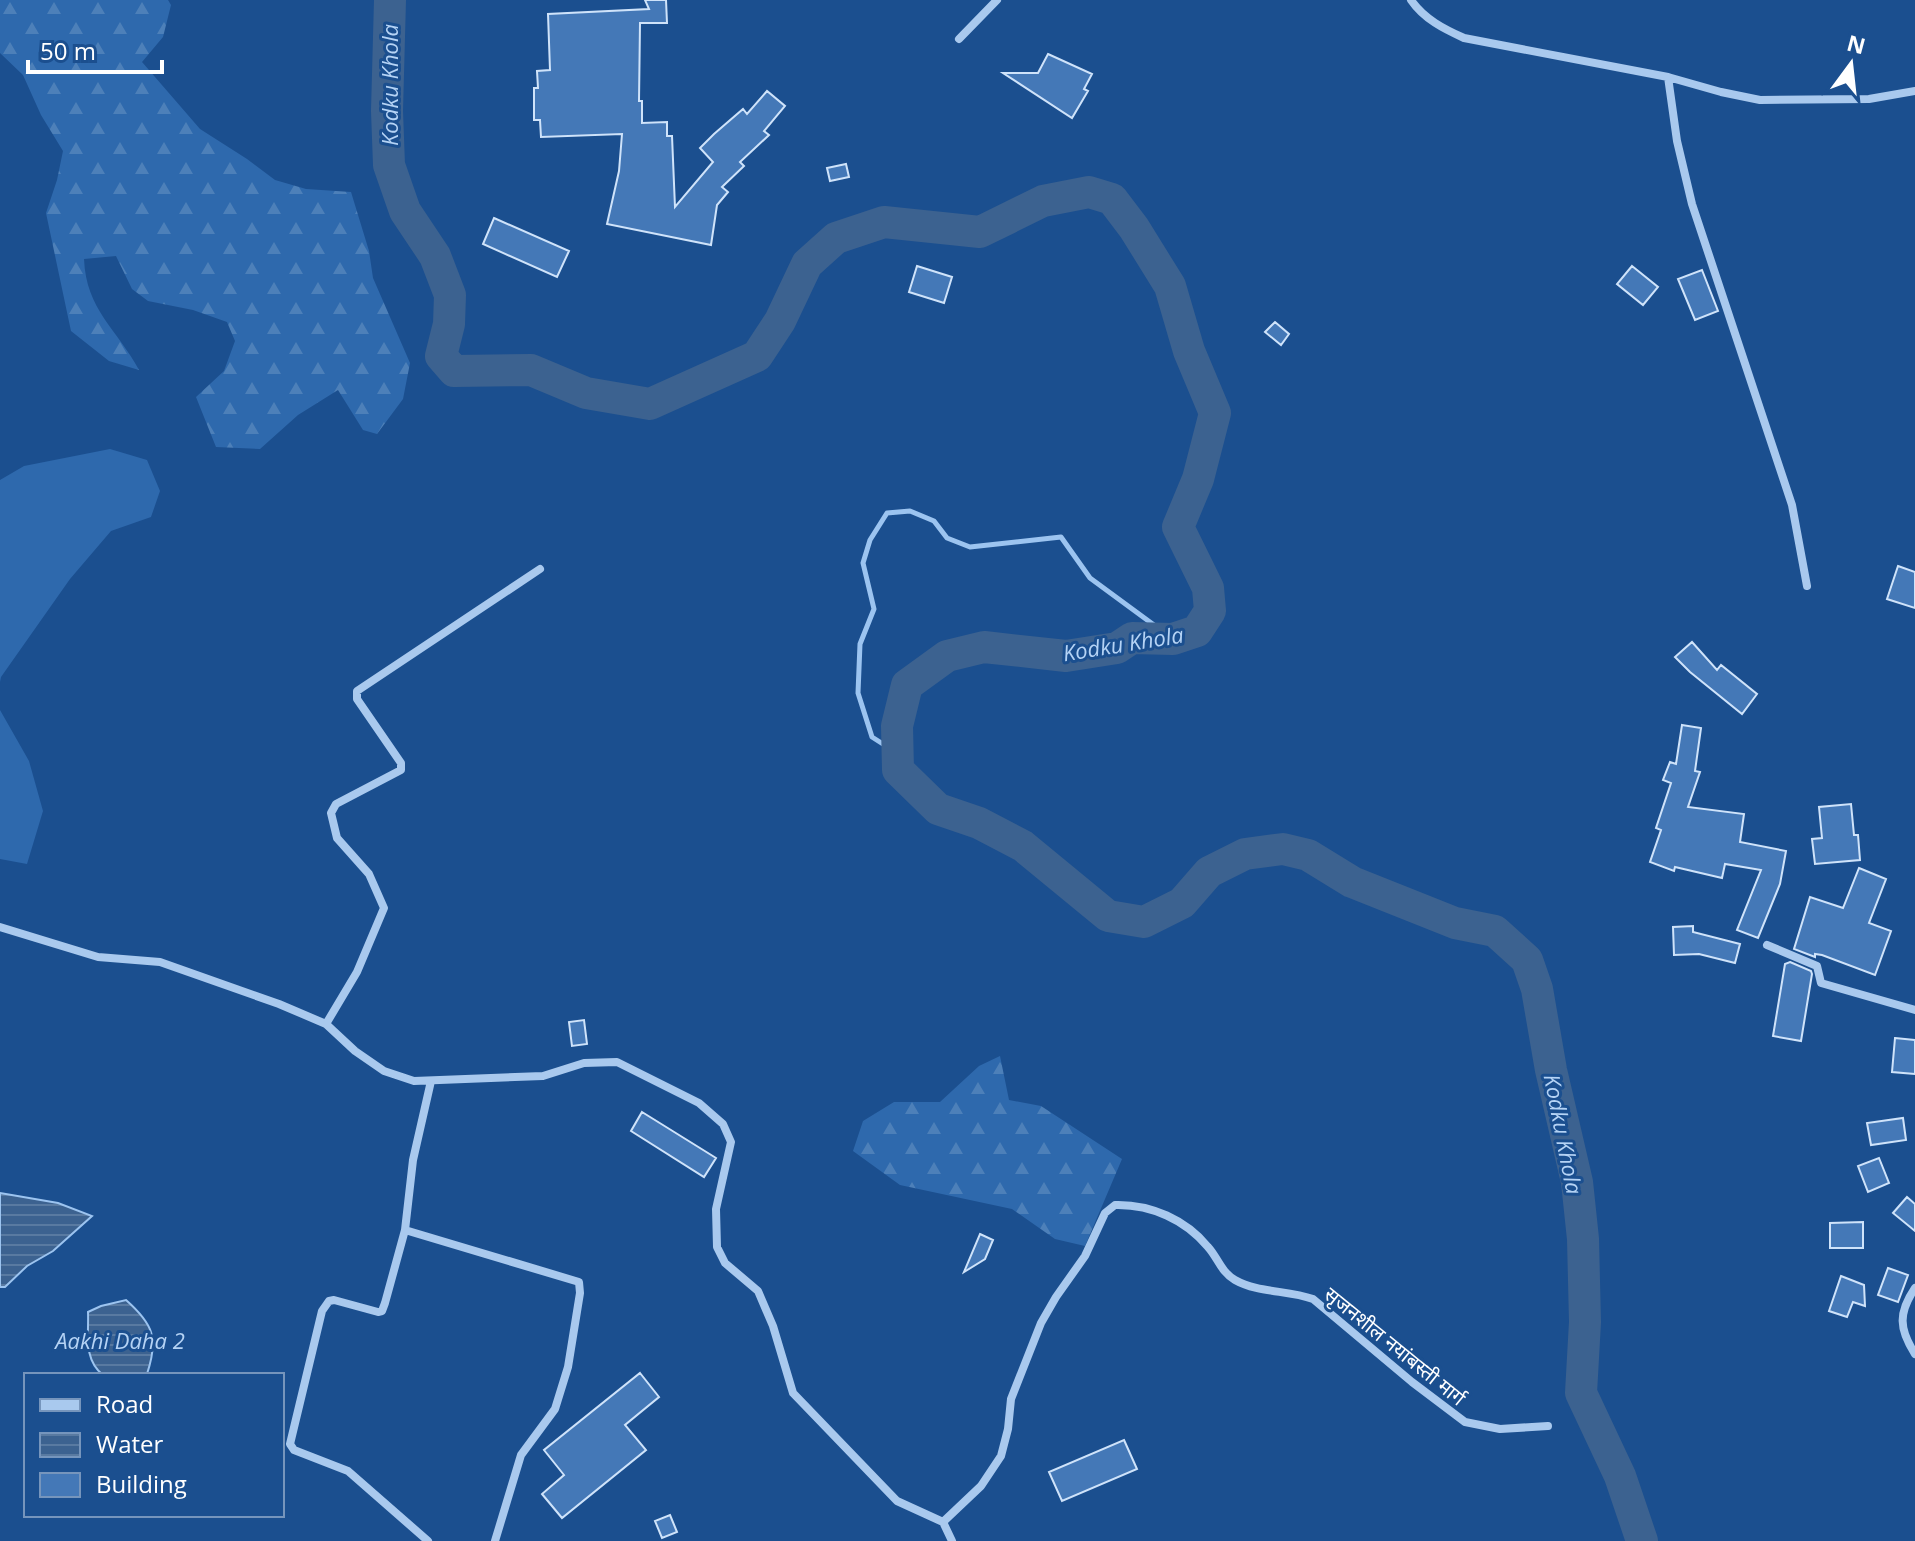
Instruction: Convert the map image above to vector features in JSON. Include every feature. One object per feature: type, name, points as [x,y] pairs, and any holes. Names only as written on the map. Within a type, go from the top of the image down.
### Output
[{"type":"street","points":[[959,39],[997,0]]},
{"type":"street","points":[[1411,0],[1416,8],[1440,27],[1464,38],[1668,77],[1760,100],[1869,99],[1915,91]]},
{"type":"street","points":[[1668,77],[1677,141],[1692,204],[1789,494],[1807,586]]},
{"type":"street","points":[[326,1024],[357,972],[384,908],[369,874],[337,838],[331,813],[336,804],[401,770],[401,763],[357,699],[357,691],[540,569]]},
{"type":"street","points":[[0,927],[98,957],[160,962],[279,1004],[326,1024],[355,1051],[384,1071],[414,1081],[543,1076],[584,1063],[617,1062],[699,1103],[723,1124],[731,1142],[716,1209],[717,1247],[725,1263],[758,1291],[773,1326],[793,1393],[897,1501],[943,1522],[952,1541]]},
{"type":"street","points":[[1767,945],[1817,966],[1821,983],[1915,1010]]},
{"type":"street","points":[[428,1541],[348,1471],[294,1450],[290,1444],[322,1311],[329,1301],[334,1300],[382,1311],[405,1230],[413,1160],[431,1081]]},
{"type":"street","name":"सृजनशील नयांबस्ती मार्ग","points":[[943,1522],[981,1486],[1001,1456],[1011,1399],[1041,1323],[1085,1256],[1105,1213],[1115,1205],[1134,1206],[1180,1221],[1210,1249],[1221,1268],[1236,1281],[1251,1287],[1293,1292],[1313,1299],[1465,1422],[1500,1429],[1548,1426]]},
{"type":"street","points":[[405,1230],[579,1282],[580,1293],[568,1367],[555,1409],[521,1455],[495,1541]]},
{"type":"street","points":[[1915,1288],[1902,1316],[1904,1336],[1915,1354]]},
{"type":"green space","points":[[0,0],[168,0],[171,5],[163,37],[142,62],[200,129],[275,180],[306,189],[351,192],[369,251],[373,278],[410,363],[403,399],[377,434],[363,430],[338,390],[298,415],[260,449],[216,447],[196,397],[224,371],[235,341],[227,322],[193,310],[148,301],[132,289],[116,256],[84,259],[86,277],[96,306],[139,370],[109,361],[71,331],[46,213],[63,151],[41,115],[23,75],[0,53]]},
{"type":"green space","points":[[110,449],[147,460],[160,491],[151,517],[111,531],[70,579],[0,682],[0,480],[24,466]]},
{"type":"green space","points":[[0,710],[29,761],[43,811],[27,864],[0,859]]},
{"type":"green space","points":[[1000,1056],[1009,1100],[1041,1106],[1122,1159],[1085,1246],[1055,1239],[1012,1209],[900,1185],[853,1151],[863,1121],[894,1102],[940,1102],[979,1066]]},
{"type":"water","points":[[0,1193],[58,1203],[92,1216],[53,1251],[27,1266],[5,1287],[0,1287]]},
{"type":"water","name":"Aakhi Daha 2","points":[[126,1300],[148,1324],[153,1351],[147,1373],[101,1373],[92,1362],[88,1312]]},
{"type":"building","points":[[645,0],[666,0],[667,23],[640,23],[639,101],[642,101],[642,123],[667,122],[667,136],[672,136],[675,207],[713,162],[700,148],[714,134],[743,109],[747,114],[767,91],[785,106],[764,131],[769,135],[740,162],[744,166],[722,187],[728,192],[717,205],[711,245],[607,224],[619,171],[622,134],[541,137],[540,120],[534,120],[537,71],[550,70],[548,14],[649,9]]},
{"type":"building","points":[[1048,54],[1092,74],[1084,89],[1088,91],[1072,118],[1003,73],[1038,73]]},
{"type":"building","points":[[846,164],[849,177],[830,181],[827,168]]},
{"type":"building","points":[[494,218],[569,251],[557,277],[483,244]]},
{"type":"building","points":[[917,266],[952,277],[944,303],[909,292]]},
{"type":"building","points":[[1632,266],[1658,287],[1643,305],[1617,284]]},
{"type":"building","points":[[1702,270],[1718,311],[1695,320],[1678,279]]},
{"type":"building","points":[[1275,322],[1289,334],[1281,345],[1265,332]]},
{"type":"building","points":[[1898,566],[1915,572],[1915,608],[1887,599]]},
{"type":"building","points":[[1692,642],[1717,670],[1721,665],[1757,694],[1742,714],[1675,657]]},
{"type":"building","points":[[1682,725],[1701,728],[1695,771],[1700,772],[1688,807],[1744,814],[1740,842],[1786,851],[1780,884],[1758,938],[1737,930],[1761,870],[1725,864],[1722,878],[1675,867],[1674,871],[1650,862],[1661,830],[1656,828],[1671,783],[1663,780],[1670,762],[1676,764]]},
{"type":"building","points":[[1851,804],[1860,860],[1815,864],[1812,839],[1822,838],[1819,807]]},
{"type":"building","points":[[1859,868],[1886,879],[1869,923],[1891,931],[1875,975],[1822,955],[1815,954],[1815,957],[1794,949],[1810,897],[1843,908]]},
{"type":"building","points":[[1693,926],[1693,932],[1740,944],[1735,963],[1699,954],[1674,955],[1673,927]]},
{"type":"building","points":[[1790,962],[1812,974],[1801,1041],[1773,1036],[1785,964]]},
{"type":"building","points":[[584,1020],[587,1044],[572,1046],[569,1022]]},
{"type":"building","points":[[1895,1038],[1915,1040],[1915,1074],[1892,1072]]},
{"type":"building","points":[[642,1112],[716,1158],[704,1177],[631,1131]]},
{"type":"building","points":[[1903,1118],[1906,1140],[1871,1145],[1867,1123]]},
{"type":"building","points":[[1879,1158],[1889,1183],[1868,1192],[1858,1166]]},
{"type":"building","points":[[1907,1197],[1915,1204],[1915,1231],[1893,1213]]},
{"type":"building","points":[[1863,1222],[1863,1248],[1830,1248],[1830,1223]]},
{"type":"building","points":[[980,1234],[993,1240],[985,1259],[964,1272]]},
{"type":"building","points":[[1888,1268],[1908,1275],[1898,1302],[1878,1295]]},
{"type":"building","points":[[1841,1276],[1864,1285],[1865,1306],[1853,1302],[1847,1317],[1829,1311]]},
{"type":"building","points":[[640,1373],[659,1397],[625,1425],[646,1450],[562,1518],[542,1494],[564,1475],[544,1450]]},
{"type":"building","points":[[1124,1440],[1137,1469],[1062,1501],[1049,1472]]},
{"type":"building","points":[[670,1515],[677,1532],[662,1538],[655,1521]]},
{"type":"waterway","name":"Kodku Khola","points":[[390,0],[389,165],[405,211],[435,256],[450,295],[449,324],[441,356],[454,371],[531,370],[586,393],[650,404],[757,356],[780,321],[807,264],[836,238],[884,222],[980,232],[1043,201],[1089,192],[1112,199],[1170,286],[1189,351],[1215,413],[1198,479],[1178,527],[1208,588],[1210,611],[1197,631],[1173,639],[1132,638],[1117,648],[1066,656],[984,647],[947,656],[907,685],[897,726],[898,770],[938,809],[979,823],[1023,846],[1108,916],[1144,922],[1182,903],[1209,872],[1245,854],[1283,849],[1308,855],[1352,882],[1455,923],[1495,931],[1527,960],[1537,989],[1551,1070],[1577,1182],[1583,1239],[1585,1322],[1581,1393],[1620,1476],[1642,1541]]},
{"type":"waterway","points":[[897,753],[872,737],[858,693],[860,644],[874,609],[863,563],[870,540],[887,513],[910,511],[934,521],[947,538],[970,547],[1061,537],[1090,578],[1173,639]]}]
